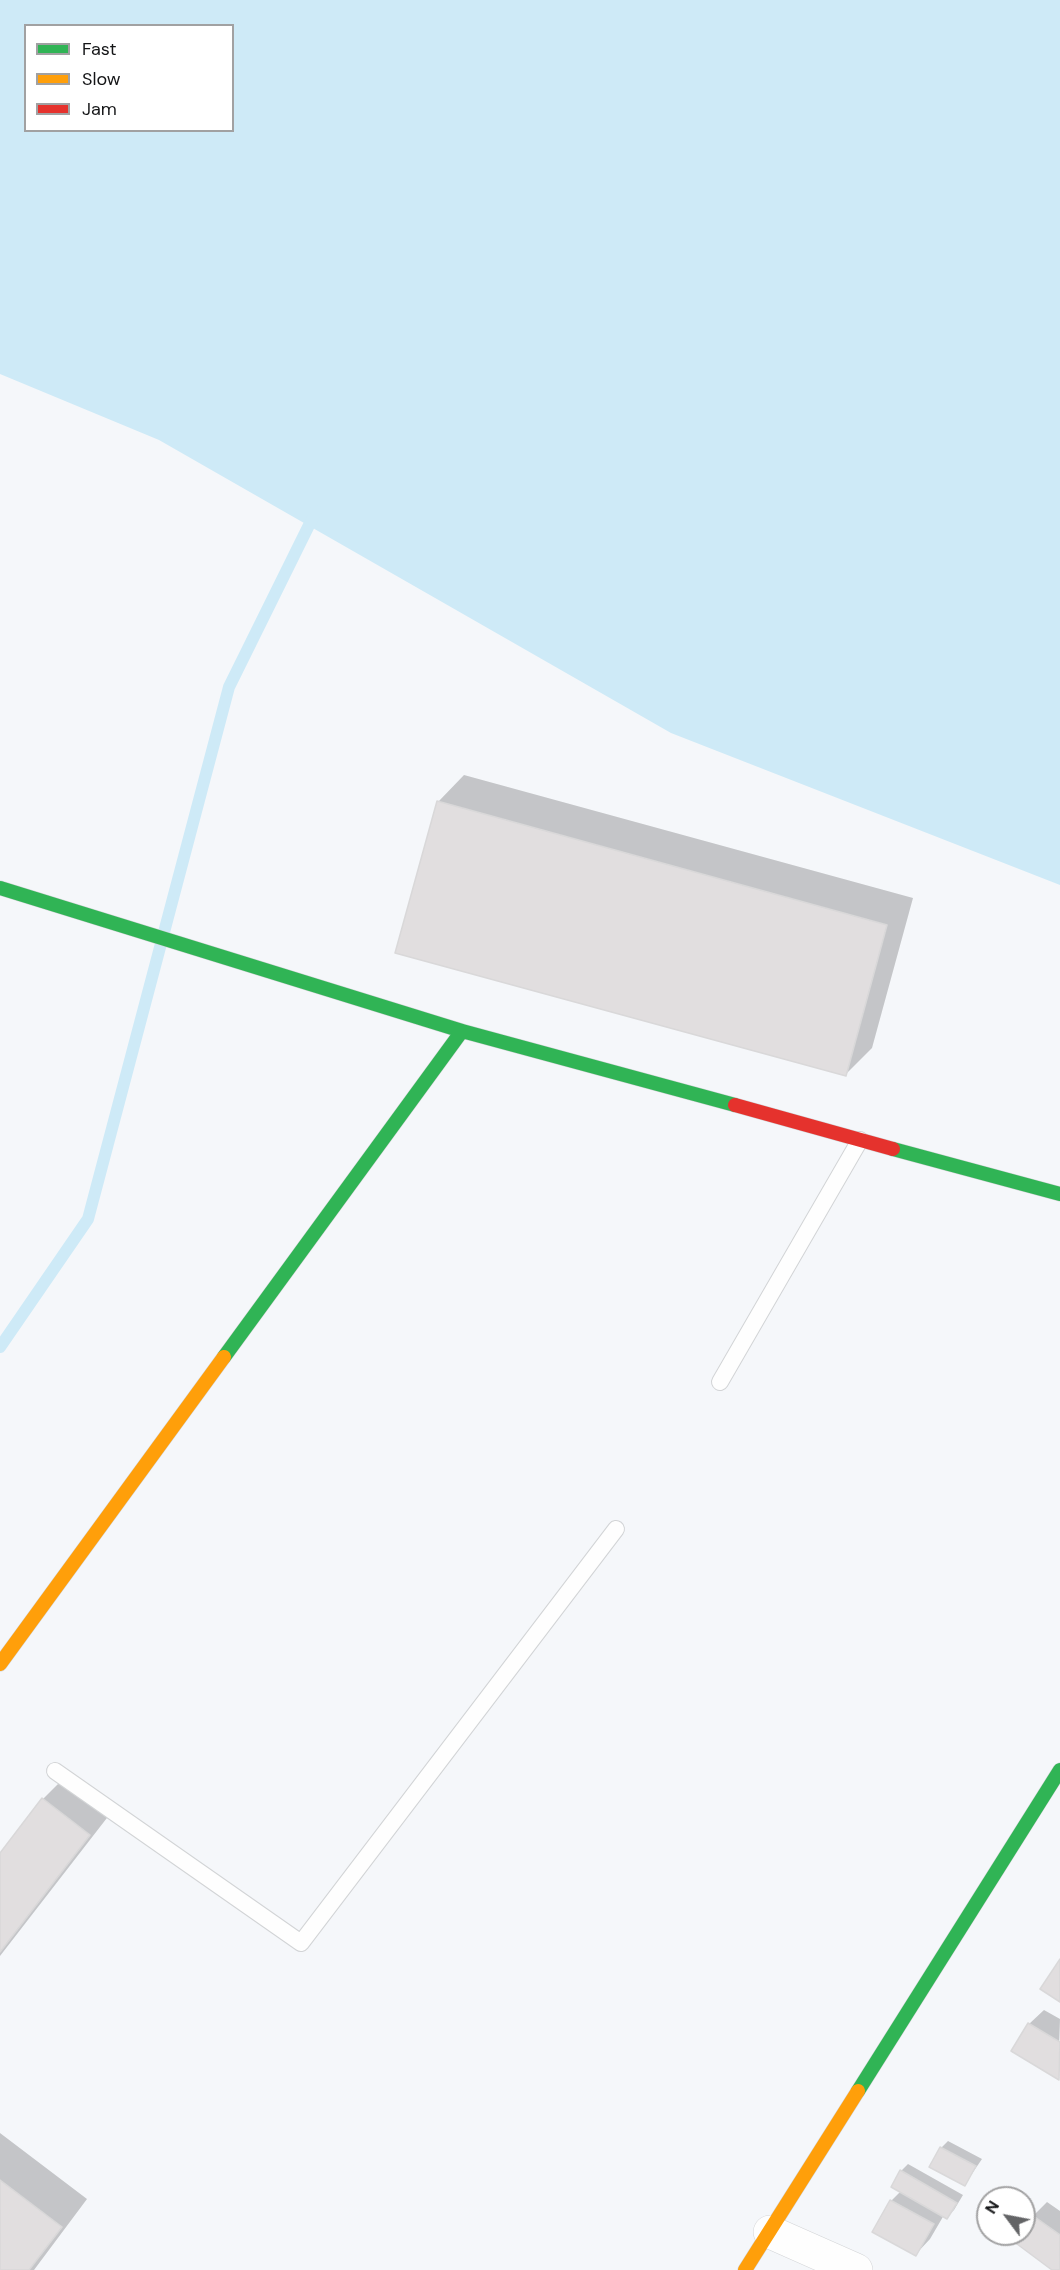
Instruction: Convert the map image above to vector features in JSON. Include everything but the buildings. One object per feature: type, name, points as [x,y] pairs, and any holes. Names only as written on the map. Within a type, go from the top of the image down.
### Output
[{"type":"street","points":[[0,888],[462,1031],[1060,1194]]},
{"type":"street","points":[[0,1664],[462,1031]]},
{"type":"street","points":[[745,2270],[1060,1770]]},
{"type":"street","points":[[770,2232],[856,2270]]},
{"type":"lane","points":[[720,1383],[860,1140]]},
{"type":"lane","points":[[55,1771],[301,1943],[616,1529]]},
{"type":"water","points":[[0,0],[1060,0],[1060,885],[671,733],[159,440],[0,374]]},
{"type":"waterway","points":[[0,1347],[88,1219],[229,687],[316,511]]},
{"type":"traffic: fast","points":[[0,888],[462,1031],[735,1105]]},
{"type":"traffic: fast","points":[[224,1357],[462,1031]]},
{"type":"traffic: fast","points":[[893,1149],[1060,1194]]},
{"type":"traffic: fast","points":[[858,2091],[1060,1770]]},
{"type":"traffic: slow","points":[[0,1664],[224,1357]]},
{"type":"traffic: slow","points":[[745,2270],[858,2091]]},
{"type":"traffic: jam","points":[[735,1105],[893,1149]]}]
